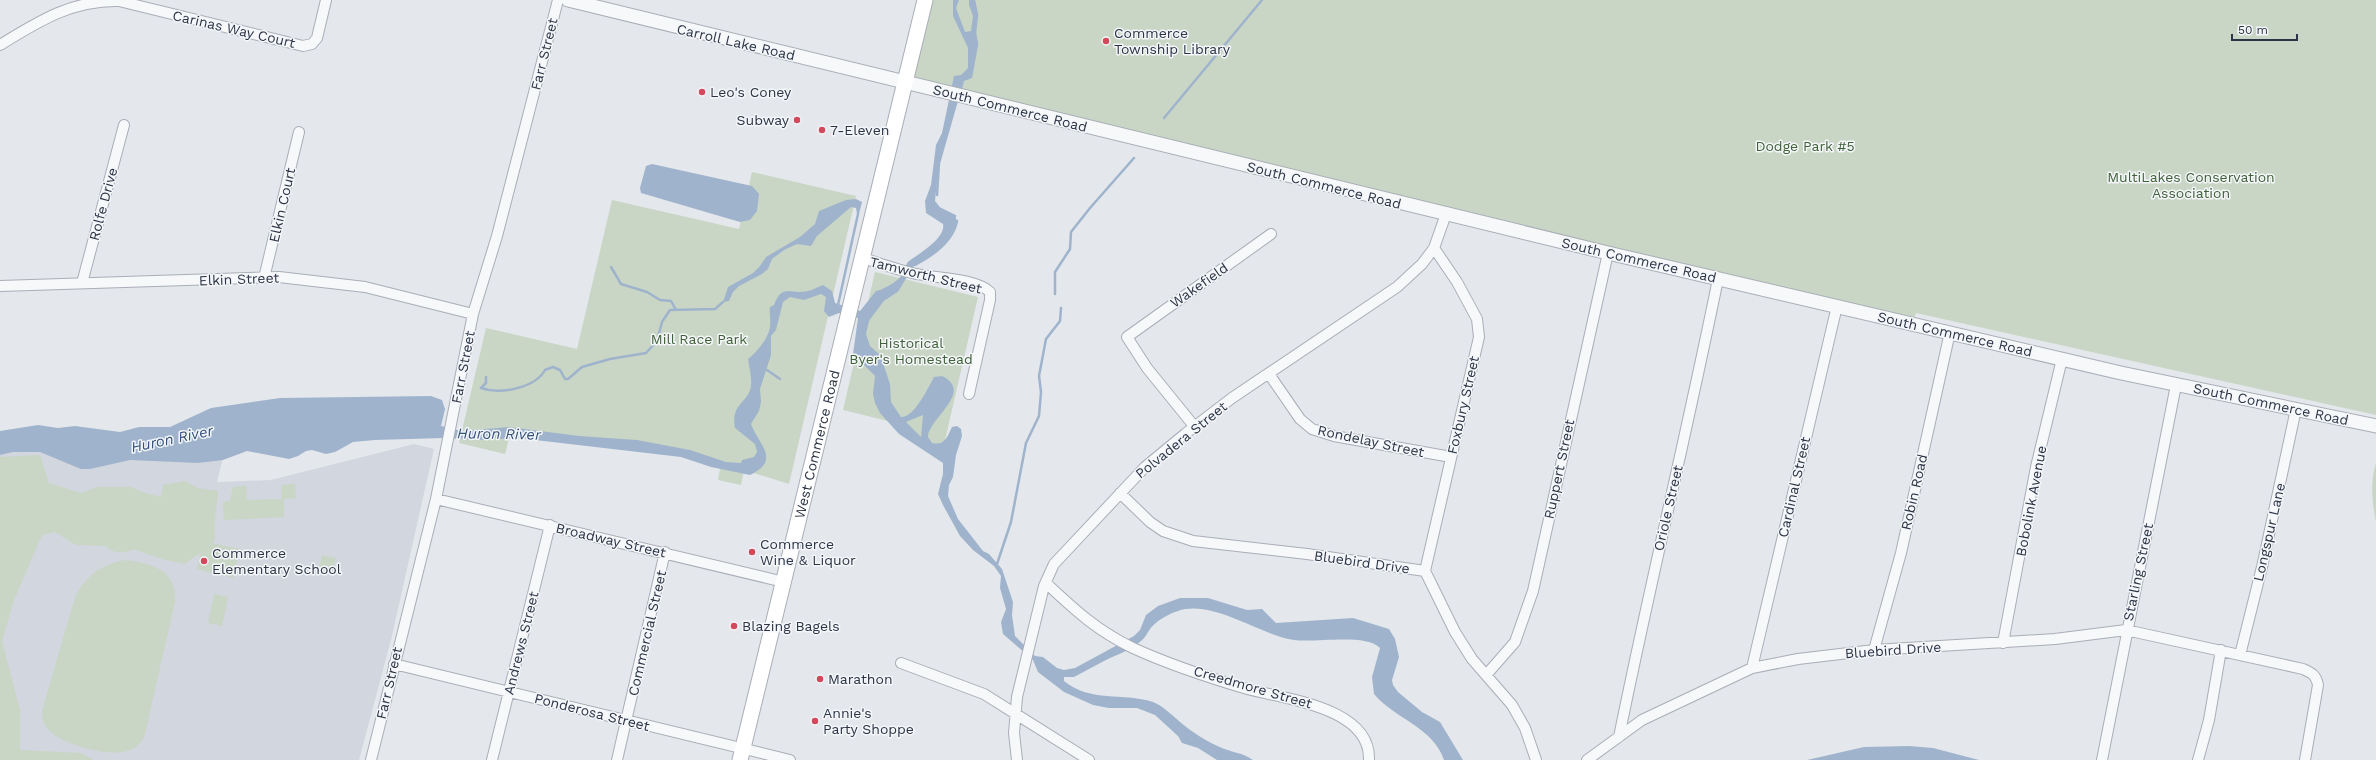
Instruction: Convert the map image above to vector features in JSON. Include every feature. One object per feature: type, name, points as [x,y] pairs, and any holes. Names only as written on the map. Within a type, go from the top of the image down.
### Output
[{"type":"main road","name":"West Commerce Road","points":[[742,754],[925,0]]},
{"type":"street","name":"Carinas Way Court","points":[[0,45],[36,23],[84,3],[99,0],[119,1],[303,46],[312,44],[316,38],[326,0]]},
{"type":"street","name":"Farr Street","points":[[371,760],[450,440],[473,314],[497,236],[558,0]]},
{"type":"street","name":"Carroll Lake Road","points":[[568,0],[684,30],[905,82]]},
{"type":"street","name":"South Commerce Road","points":[[905,82],[1608,254],[2176,385],[2376,426]]},
{"type":"street","name":"Rolfe Drive","points":[[82,283],[124,125]]},
{"type":"street","name":"Elkin Court","points":[[264,278],[299,132]]},
{"type":"street","name":"Polvadera Street","points":[[1017,760],[1014,733],[1016,712],[1024,668],[1046,583],[1054,564],[1145,466],[1194,426],[1397,287],[1422,264],[1434,248],[1446,214]]},
{"type":"street","name":"Wakefield","points":[[1194,426],[1147,368],[1127,337],[1271,234]]},
{"type":"street","name":"Foxbury Street","points":[[1425,571],[1479,337],[1477,319],[1457,282],[1434,248]]},
{"type":"street","name":"Ruppert Street","points":[[1487,674],[1516,642],[1533,591],[1608,254]]},
{"type":"street","name":"Tamworth Street","points":[[862,258],[912,273],[964,282],[984,288],[990,292],[990,300],[969,394]]},
{"type":"street","name":"Elkin Street","points":[[0,286],[279,277],[365,287],[473,314]]},
{"type":"street","name":"Oriole Street","points":[[1620,737],[1641,626],[1697,381],[1718,279]]},
{"type":"street","name":"Cardinal Street","points":[[1752,668],[1837,306]]},
{"type":"street","name":"Robin Road","points":[[1874,650],[1901,552],[1950,332]]},
{"type":"street","name":"Bobolink Avenue","points":[[2003,643],[2036,467],[2062,359]]},
{"type":"street","name":"Rondelay Street","points":[[1269,374],[1300,419],[1312,429],[1334,436],[1451,458]]},
{"type":"street","name":"Starling Street","points":[[2102,760],[2126,630],[2176,385]]},
{"type":"street","name":"Longspur Lane","points":[[2240,655],[2296,409]]},
{"type":"street","name":"Bluebird Drive","points":[[1120,493],[1150,522],[1163,531],[1193,541],[1306,554],[1425,571],[1454,632],[1472,659],[1487,674],[1512,705],[1525,728],[1536,760]]},
{"type":"street","name":"Broadway Street","points":[[436,499],[665,552],[784,582]]},
{"type":"street","name":"Andrews Street","points":[[492,760],[550,525]]},
{"type":"street","name":"Commercial Street","points":[[617,760],[665,552]]},
{"type":"street","name":"Creedmore Street","points":[[1046,583],[1094,627],[1133,648],[1245,688],[1303,702],[1335,714],[1361,733],[1369,755],[1369,760]]},
{"type":"street","name":"Bluebird Drive","points":[[1587,760],[1642,720],[1752,668],[1798,659],[1874,650],[2003,643],[2126,630],[2140,631],[2240,655]]},
{"type":"street","points":[[2198,760],[2209,720],[2221,650]]},
{"type":"street","points":[[2240,655],[2304,669],[2316,677],[2318,685],[2305,760]]},
{"type":"street","points":[[901,663],[984,694],[1016,712],[1061,744],[1089,760]]},
{"type":"street","name":"Ponderosa Street","points":[[394,664],[627,721],[742,754],[790,760]]},
{"type":"shaded area","name":"Commerce Elementary School","points":[[232,420],[217,482],[271,480],[414,444],[434,449],[391,640],[359,760],[0,760],[0,445],[159,435]]},
{"type":"green space","points":[[927,0],[2376,0],[2376,415],[1916,313],[1913,322],[907,81]]},
{"type":"green space","name":"Mill Race Park","points":[[752,172],[856,196],[789,484],[744,470],[741,485],[718,480],[721,464],[687,454],[511,430],[505,454],[459,443],[486,328],[577,349],[612,200],[739,229]]},
{"type":"green space","name":"Historical Byer's Homestead","points":[[875,272],[978,297],[942,453],[888,421],[843,410]]},
{"type":"green space","points":[[40,455],[49,483],[81,493],[97,487],[131,487],[145,493],[161,497],[163,485],[185,481],[198,488],[218,491],[215,540],[212,543],[240,549],[233,578],[197,569],[201,552],[185,564],[165,560],[133,549],[126,552],[115,552],[106,546],[76,545],[55,532],[42,535],[14,600],[2,641],[20,710],[20,750],[81,753],[94,760],[0,760],[0,457]]},
{"type":"green space","points":[[2376,463],[2376,522],[2372,492]]},
{"type":"green space","points":[[295,484],[296,498],[284,499],[284,517],[224,520],[223,502],[230,501],[233,487],[246,486],[247,500],[281,499],[282,485]]},
{"type":"green space","points":[[322,555],[336,558],[332,573],[319,570]]},
{"type":"green space","points":[[126,560],[145,564],[161,570],[172,582],[175,591],[175,602],[144,738],[132,749],[122,752],[88,749],[65,741],[55,735],[45,725],[42,711],[75,597],[85,582],[96,572],[109,564]]},
{"type":"green space","points":[[214,594],[228,597],[222,626],[208,623]]},
{"type":"water","name":"Huron River","points":[[953,0],[959,0],[956,8],[965,32],[971,31],[973,16],[969,5],[969,0],[974,0],[977,15],[975,33],[977,44],[971,77],[962,82],[939,163],[935,201],[939,208],[955,215],[957,222],[946,243],[934,254],[911,268],[897,291],[883,300],[870,317],[866,334],[870,346],[879,354],[883,363],[890,384],[891,402],[901,417],[911,413],[916,408],[934,377],[942,376],[951,382],[954,390],[952,398],[930,430],[928,437],[932,443],[936,444],[945,440],[952,427],[957,426],[961,429],[962,436],[956,455],[953,477],[949,485],[948,496],[958,519],[983,551],[989,554],[1002,569],[1013,602],[1012,615],[1015,636],[1035,656],[1043,657],[1057,668],[1064,670],[1075,668],[1134,636],[1140,630],[1146,615],[1158,606],[1180,598],[1208,598],[1247,610],[1262,609],[1276,623],[1353,618],[1389,629],[1395,639],[1399,657],[1392,680],[1393,685],[1398,692],[1422,712],[1440,722],[1463,760],[1444,760],[1439,749],[1423,731],[1392,710],[1374,694],[1372,677],[1380,648],[1373,643],[1352,640],[1294,640],[1280,637],[1236,619],[1206,610],[1192,609],[1178,611],[1166,616],[1156,623],[1145,637],[1133,647],[1074,677],[1064,677],[1064,681],[1074,688],[1096,695],[1141,699],[1153,702],[1164,708],[1185,726],[1205,740],[1226,750],[1245,755],[1253,760],[1217,760],[1198,748],[1182,743],[1178,736],[1155,715],[1137,708],[1109,708],[1093,705],[1064,692],[1038,672],[1033,660],[1003,634],[1001,622],[1006,609],[1000,588],[1001,576],[994,566],[973,550],[960,536],[943,505],[938,494],[943,474],[943,463],[899,434],[880,413],[875,403],[873,394],[875,376],[853,354],[858,318],[839,313],[829,317],[824,311],[826,297],[821,294],[804,300],[790,297],[783,302],[776,330],[771,336],[771,355],[760,389],[761,402],[759,411],[751,424],[765,451],[765,464],[750,475],[711,467],[681,457],[518,438],[478,440],[443,438],[375,440],[353,442],[335,452],[326,454],[312,450],[306,451],[289,459],[247,451],[223,460],[198,463],[130,460],[90,469],[81,469],[40,452],[13,452],[0,455],[0,431],[38,425],[58,428],[75,426],[120,432],[139,427],[170,427],[211,408],[280,398],[431,396],[442,400],[445,409],[441,426],[462,431],[509,427],[579,436],[637,440],[690,450],[726,462],[741,463],[742,460],[754,457],[757,452],[755,444],[735,428],[735,413],[750,391],[751,379],[748,359],[765,341],[769,332],[770,307],[774,305],[780,294],[787,291],[808,291],[823,285],[832,291],[835,303],[860,311],[876,291],[897,280],[903,273],[908,262],[931,245],[943,229],[943,224],[926,213],[925,201],[931,185],[936,145],[942,133],[954,76],[961,75],[968,68],[968,48],[953,16]],"holes":[[[923,415],[921,437],[906,422]]]},
{"type":"water","points":[[652,164],[752,186],[759,194],[757,211],[750,220],[740,222],[641,193],[640,188],[646,166]]},
{"type":"water","points":[[856,199],[862,202],[859,214],[857,214],[856,208],[851,207],[817,236],[811,246],[797,244],[784,250],[772,259],[768,269],[762,274],[739,286],[733,292],[729,301],[723,302],[728,287],[753,273],[766,257],[800,237],[815,224],[819,211],[846,200]]},
{"type":"water","points":[[1909,746],[1933,748],[1979,760],[1807,760],[1864,747]]},
{"type":"waterway","points":[[960,92],[963,80],[971,77],[977,44],[975,33],[977,15],[974,0]]},
{"type":"waterway","points":[[1164,118],[1262,0]]},
{"type":"waterway","points":[[937,195],[939,163],[957,100]]},
{"type":"waterway","points":[[1055,294],[1055,272],[1070,249],[1071,232],[1134,158]]},
{"type":"waterway","points":[[935,203],[939,208],[955,216]]},
{"type":"waterway","points":[[838,305],[858,214]]},
{"type":"waterway","points":[[915,265],[941,248],[955,229],[957,221]]},
{"type":"waterway","points":[[611,267],[621,284],[647,292],[660,300],[671,301],[676,310]]},
{"type":"waterway","points":[[868,320],[883,300],[897,291],[906,276]]},
{"type":"waterway","points":[[486,377],[486,383],[481,388],[498,391],[525,385],[540,376],[545,370],[553,367],[560,370],[565,379],[568,379],[582,367],[610,359],[646,353],[657,341],[662,322],[670,310],[715,309],[723,302]]},
{"type":"waterway","points":[[997,564],[1011,522],[1026,443],[1039,416],[1041,392],[1039,376],[1046,339],[1060,321],[1061,308]]},
{"type":"waterway","points":[[767,370],[780,379]]},
{"type":"place","name":"Commerce Township Library","points":[[1106,41]]},
{"type":"place","name":"Leo's Coney","points":[[702,92]]},
{"type":"place","name":"Subway","points":[[797,120]]},
{"type":"place","name":"7-Eleven","points":[[822,130]]},
{"type":"place","name":"Commerce Wine & Liquor","points":[[752,552]]},
{"type":"place","name":"Commerce Elementary School","points":[[204,561]]},
{"type":"place","name":"Blazing Bagels","points":[[734,626]]},
{"type":"place","name":"Marathon","points":[[820,679]]},
{"type":"place","name":"Annie's Party Shoppe","points":[[815,721]]},
{"type":"park label","name":"Dodge Park #5","points":[[1805,146]]},
{"type":"park label","name":"MultiLakes Conservation Association","points":[[2191,186]]}]
